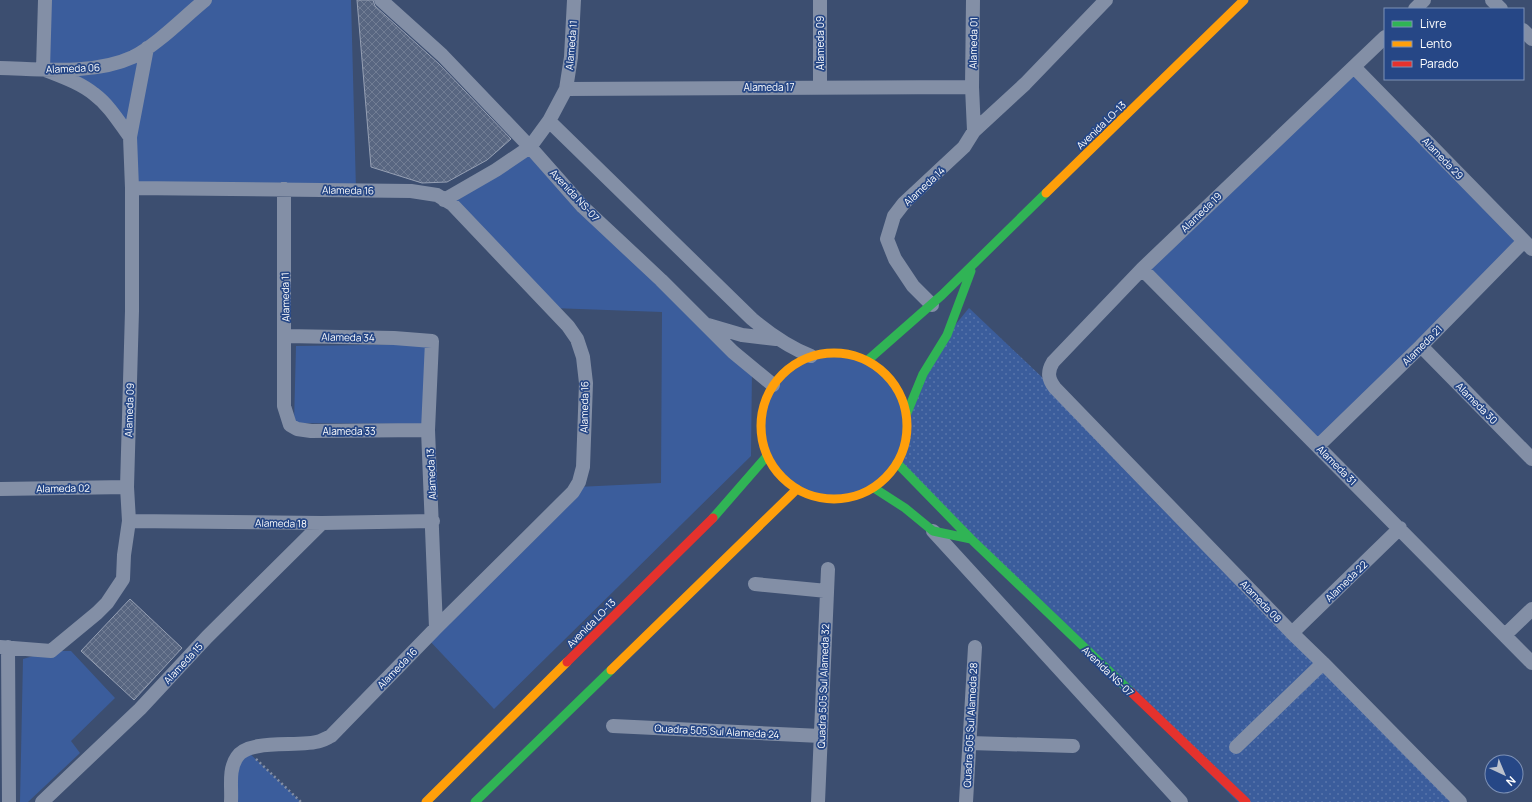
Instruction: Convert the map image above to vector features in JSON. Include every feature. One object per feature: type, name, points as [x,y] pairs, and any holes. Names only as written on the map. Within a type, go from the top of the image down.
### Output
[{"type":"street","points":[[44,0],[43,69],[79,84],[94,94],[111,111],[130,137]]},
{"type":"street","name":"Alameda 06","points":[[0,68],[100,68],[132,57],[147,48],[205,0]]},
{"type":"street","name":"Avenida NS-07","points":[[381,0],[442,55],[530,146],[583,207],[752,369],[773,385]]},
{"type":"street","name":"Alameda 11","points":[[444,200],[496,170],[530,146],[549,121],[566,89],[572,57],[574,0]]},
{"type":"street","name":"Alameda 09","points":[[820,0],[820,87]]},
{"type":"street","name":"Alameda 01","points":[[973,0],[972,87],[974,131]]},
{"type":"street","name":"Alameda 14","points":[[932,305],[913,286],[895,259],[887,239],[894,216],[904,203],[958,152],[974,131],[1024,84],[1106,0]]},
{"type":"street","name":"Avenida LO-13","points":[[868,360],[882,346],[932,305],[1244,0]]},
{"type":"street","points":[[1415,8],[1424,0]]},
{"type":"street","points":[[1492,0],[1500,8]]},
{"type":"street","points":[[1524,31],[1532,39]]},
{"type":"street","name":"Alameda 19","points":[[1065,398],[1051,383],[1049,369],[1068,346],[1142,269],[1384,38]]},
{"type":"street","points":[[130,137],[147,48]]},
{"type":"street","name":"Alameda 29","points":[[1354,67],[1528,245]]},
{"type":"street","name":"Alameda 17","points":[[566,89],[972,87]]},
{"type":"street","points":[[549,121],[752,319],[776,339],[793,350],[811,356]]},
{"type":"street","name":"Alameda 09","points":[[4,647],[51,651],[107,603],[123,579],[124,555],[129,521],[127,487],[132,311],[132,188],[130,137]]},
{"type":"street","name":"Alameda 16","points":[[132,188],[424,192],[452,204],[463,215],[568,326],[579,345],[583,357],[586,383],[583,467],[577,488],[546,522],[436,628],[331,736],[320,742],[246,749]]},
{"type":"street","name":"Alameda 11","points":[[284,189],[286,336],[284,406]]},
{"type":"street","name":"Alameda 21","points":[[1318,446],[1528,245]]},
{"type":"street","name":"Avenida LO-13","points":[[907,413],[923,374],[947,335],[973,265]]},
{"type":"street","name":"Alameda 31","points":[[1142,269],[1532,663]]},
{"type":"street","points":[[706,324],[742,334],[776,339]]},
{"type":"street","name":"Alameda 34","points":[[286,336],[411,339]]},
{"type":"street","name":"Alameda 13","points":[[411,339],[432,341],[428,430],[433,521],[436,628]]},
{"type":"street","name":"Alameda 30","points":[[1421,346],[1532,459]]},
{"type":"street","points":[[827,353],[844,353],[868,360],[886,373],[896,385],[903,398],[907,413],[908,430],[904,447],[898,463],[887,477],[874,488],[855,496],[836,499],[815,497],[797,489],[780,475],[767,456],[761,432],[763,408],[773,385],[784,373],[797,363],[811,356],[827,353]]},
{"type":"street","name":"Alameda 08","points":[[1065,398],[1292,633],[1323,662],[1460,802]]},
{"type":"street","name":"Alameda 33","points":[[284,406],[290,425],[293,428],[304,430],[428,430]]},
{"type":"street","name":"Avenida LO-13","points":[[426,802],[723,508],[767,456]]},
{"type":"street","name":"Avenida NS-07","points":[[898,463],[971,539],[1246,802]]},
{"type":"street","name":"Alameda 02","points":[[0,489],[127,487]]},
{"type":"street","points":[[874,488],[905,508],[932,531],[1181,802]]},
{"type":"street","points":[[475,802],[797,489]]},
{"type":"street","name":"Alameda 18","points":[[129,521],[322,523],[433,521]]},
{"type":"street","name":"Alameda 15","points":[[42,802],[140,709],[207,637],[322,523]]},
{"type":"street","name":"Alameda 22","points":[[1292,633],[1400,528]]},
{"type":"street","points":[[932,531],[971,539]]},
{"type":"street","name":"Quadra 505 Sul Alameda 32","points":[[818,802],[828,569]]},
{"type":"street","points":[[755,584],[827,591]]},
{"type":"street","points":[[1505,635],[1532,609]]},
{"type":"street","points":[[4,647],[9,802]]},
{"type":"street","name":"Quadra 505 Sul Alameda 28","points":[[966,802],[975,647]]},
{"type":"street","points":[[1236,747],[1323,662]]},
{"type":"street","name":"Quadra 505 Sul Alameda 24","points":[[613,726],[821,736]]},
{"type":"street","points":[[970,743],[1073,746]]},
{"type":"street","points":[[231,802],[233,767],[237,756],[246,749]]},
{"type":"path","points":[[246,749],[301,802]]},
{"type":"shaded area","points":[[45,0],[351,0],[356,190],[132,188],[130,137],[111,111],[43,69]]},
{"type":"shaded area","points":[[1354,67],[1524,241],[1318,446],[1142,269]]},
{"type":"shaded area","points":[[530,147],[752,369],[751,456],[494,709],[427,638],[577,487],[661,483],[662,312],[552,308],[444,200]]},
{"type":"shaded area","points":[[969,308],[1065,399],[1460,802],[1238,802],[897,463],[907,413],[947,335]]},
{"type":"shaded area","points":[[433,344],[426,424],[294,423],[296,346]]},
{"type":"shaded area","points":[[834,353],[862,359],[880,370],[890,380],[901,398],[907,426],[901,454],[890,472],[880,482],[862,493],[834,499],[806,493],[788,482],[778,472],[767,454],[761,426],[767,398],[778,380],[788,370],[806,359]]},
{"type":"shaded area","points":[[51,651],[71,651],[115,698],[71,741],[80,753],[28,802],[20,802],[23,659]]},
{"type":"shaded area","points":[[245,749],[301,802],[231,802],[231,776]]},
{"type":"building","points":[[357,0],[373,0],[375,6],[439,64],[511,139],[487,160],[447,182],[422,183],[371,167]]},
{"type":"building","points":[[130,599],[182,648],[134,700],[81,651]]},
{"type":"traffic: fast","points":[[868,360],[942,295],[1046,193]]},
{"type":"traffic: fast","points":[[907,413],[923,374],[947,335],[971,271]]},
{"type":"traffic: fast","points":[[713,518],[767,456]]},
{"type":"traffic: fast","points":[[897,463],[971,539],[1131,692]]},
{"type":"traffic: fast","points":[[874,488],[905,508],[933,531],[971,539]]},
{"type":"traffic: fast","points":[[475,802],[611,670]]},
{"type":"traffic: slow","points":[[1046,193],[1244,0]]},
{"type":"traffic: slow","points":[[827,353],[841,353],[855,356],[875,365],[886,374],[895,385],[904,405],[907,426],[904,447],[895,467],[886,478],[875,487],[855,496],[841,499],[827,499],[813,496],[793,487],[782,478],[773,467],[764,447],[761,433],[761,419],[764,405],[773,385],[782,374],[793,365],[813,356],[827,353]]},
{"type":"traffic: slow","points":[[611,670],[797,489]]},
{"type":"traffic: slow","points":[[426,802],[567,662]]},
{"type":"traffic: jam","points":[[567,662],[713,518]]},
{"type":"traffic: jam","points":[[1131,692],[1246,802]]}]
